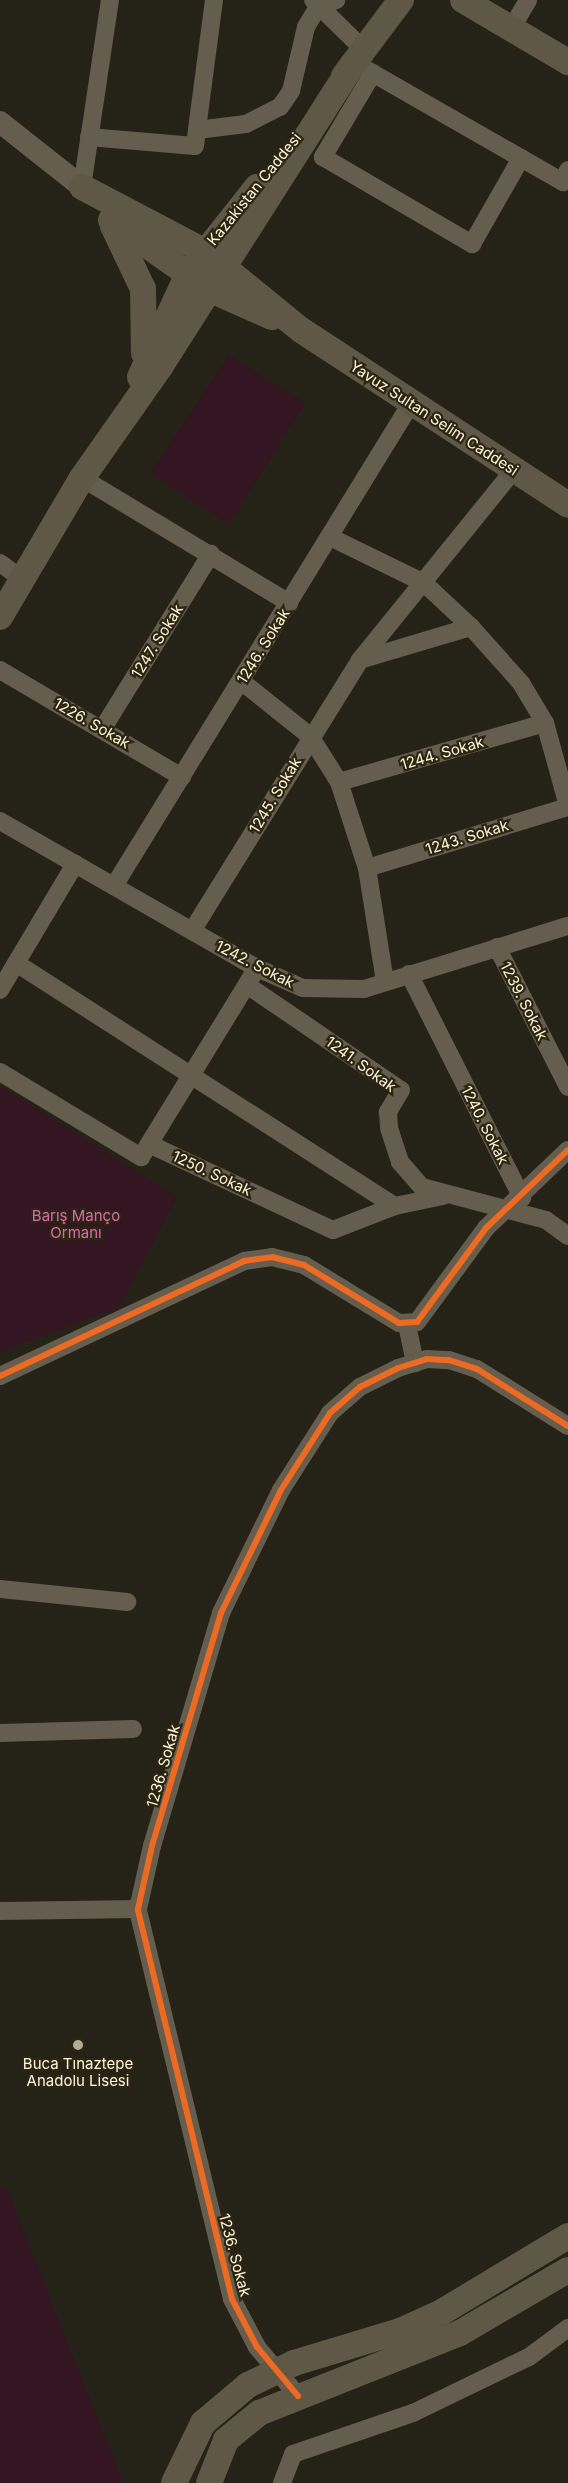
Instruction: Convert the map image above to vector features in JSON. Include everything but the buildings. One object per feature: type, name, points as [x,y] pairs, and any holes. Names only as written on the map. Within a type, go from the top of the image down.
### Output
[{"type":"main road","points":[[214,258],[364,62],[401,0]]},
{"type":"main road","points":[[463,0],[568,62]]},
{"type":"main road","points":[[82,187],[214,258],[301,330]]},
{"type":"main road","points":[[82,187],[111,220],[210,289],[301,330]]},
{"type":"main road","points":[[111,220],[143,289],[143,366]]},
{"type":"main road","name":"Kazakistan Caddesi","points":[[136,394],[143,366],[188,274],[214,258]]},
{"type":"main road","name":"Kazakistan Caddesi","points":[[0,617],[82,478],[136,394],[210,289],[214,258]]},
{"type":"main road","name":"Yavuz Sultan Selim Caddesi","points":[[301,330],[410,405],[568,505]]},
{"type":"main road","points":[[174,2483],[186,2450],[213,2411],[275,2371],[431,2317],[568,2236]]},
{"type":"main road","points":[[209,2483],[226,2440],[259,2413],[459,2333],[568,2270]]},
{"type":"street","points":[[82,187],[110,0]]},
{"type":"street","points":[[89,137],[195,146],[214,0]]},
{"type":"street","points":[[512,27],[528,0]]},
{"type":"street","points":[[197,130],[224,130],[280,106],[291,92],[306,27],[323,2],[364,62],[563,182],[568,170]]},
{"type":"street","points":[[364,62],[323,157],[472,244],[521,158]]},
{"type":"street","points":[[0,122],[82,187]]},
{"type":"street","name":"1246. Sokak","points":[[114,886],[410,405]]},
{"type":"street","name":"1245. Sokak","points":[[192,931],[310,736],[360,660],[513,471]]},
{"type":"street","points":[[82,478],[212,554],[289,603]]},
{"type":"street","points":[[330,537],[424,583],[471,627],[521,683],[545,723],[568,806]]},
{"type":"street","name":"1247. Sokak","points":[[103,728],[212,554]]},
{"type":"street","points":[[0,563],[23,580]]},
{"type":"street","points":[[360,660],[471,627]]},
{"type":"street","name":"1226. Sokak","points":[[0,670],[103,728],[182,777]]},
{"type":"street","points":[[241,681],[310,736],[339,782],[367,868],[385,982]]},
{"type":"street","name":"1244. Sokak","points":[[339,782],[545,723]]},
{"type":"street","name":"1243. Sokak","points":[[367,868],[568,806]]},
{"type":"street","name":"1242. Sokak","points":[[0,821],[257,968],[303,988],[330,992],[385,982],[568,926]]},
{"type":"street","points":[[0,990],[75,864]]},
{"type":"street","name":"1239. Sokak","points":[[497,947],[568,1087]]},
{"type":"street","points":[[16,963],[395,1206]]},
{"type":"street","points":[[0,1072],[141,1157],[257,968]]},
{"type":"street","name":"1240. Sokak","points":[[409,974],[522,1198]]},
{"type":"street","name":"1241. Sokak","points":[[247,985],[400,1090],[388,1112],[393,1146],[409,1176],[444,1196],[508,1213]]},
{"type":"street","name":"1250. Sokak","points":[[149,1144],[333,1230],[395,1206],[444,1196]]},
{"type":"street","points":[[407,1325],[417,1322],[486,1228],[508,1213],[568,1150]]},
{"type":"street","points":[[508,1213],[546,1220],[568,1236]]},
{"type":"street","points":[[0,1376],[244,1261],[272,1257],[304,1265],[407,1325],[416,1363]]},
{"type":"street","name":"1236. Sokak","points":[[298,2396],[275,2371],[232,2299],[138,1909],[221,1613],[281,1490],[330,1413],[360,1387],[416,1363],[449,1360],[477,1369],[568,1426]]},
{"type":"street","points":[[0,1589],[127,1602]]},
{"type":"street","points":[[0,1733],[133,1729]]},
{"type":"street","points":[[0,1911],[138,1909]]},
{"type":"street","points":[[282,2483],[293,2454],[413,2413],[530,2357],[568,2328]]},
{"type":"green space","points":[[229,355],[305,403],[229,524],[150,473]]},
{"type":"green space","name":"Barış Manço Ormanı","points":[[0,1086],[177,1197],[119,1307],[0,1352]]},
{"type":"green space","points":[[0,2185],[6,2188],[123,2483],[0,2483]]},
{"type":"cycle path","points":[[0,1376],[244,1261],[272,1257],[304,1265],[399,1323],[417,1322],[486,1228],[568,1150]]},
{"type":"cycle path","points":[[298,2396],[257,2347],[232,2299],[138,1909],[152,1846],[221,1613],[281,1490],[330,1413],[360,1387],[398,1368],[427,1359],[449,1360],[477,1369],[568,1426]]},
{"type":"place","name":"Buca Tınaztepe Anadolu Lisesi","points":[[78,2045]]}]
